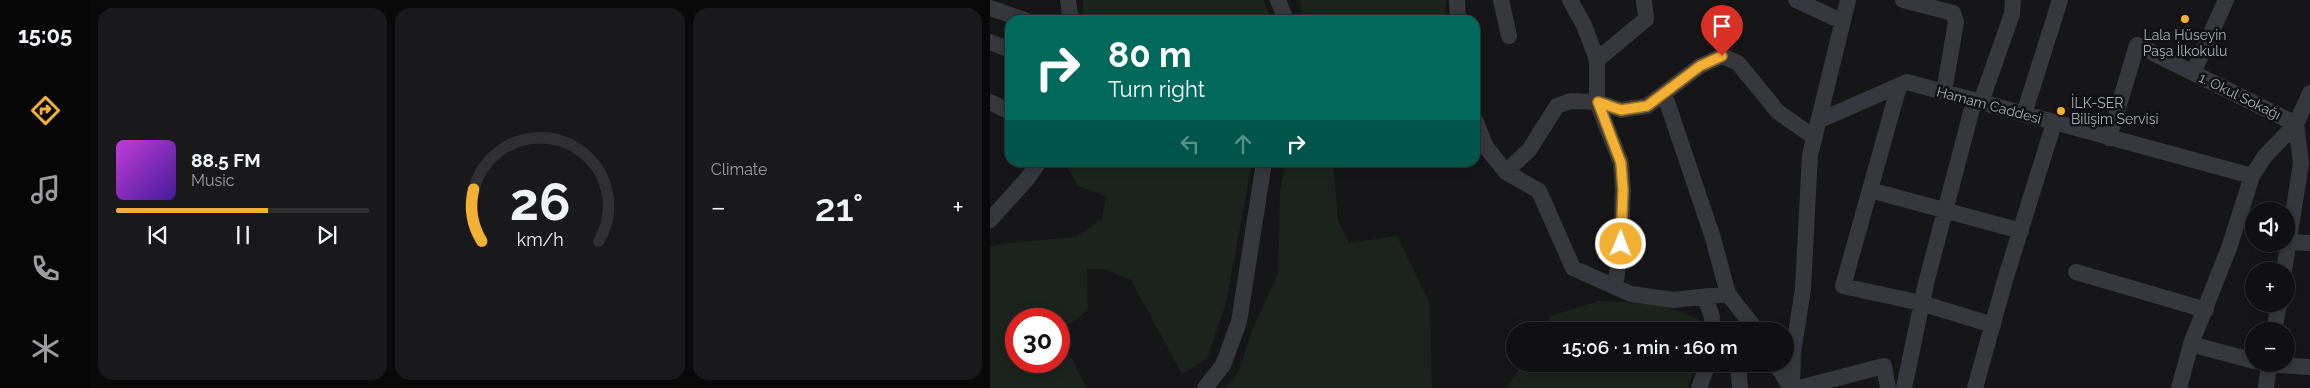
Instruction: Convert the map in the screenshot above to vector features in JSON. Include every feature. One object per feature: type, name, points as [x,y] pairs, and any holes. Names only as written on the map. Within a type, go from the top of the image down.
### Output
[{"type":"street","points":[[1068,0],[1070,15]]},
{"type":"street","points":[[1278,0],[1284,15]]},
{"type":"street","points":[[1457,0],[1458,15]]},
{"type":"street","points":[[1501,0],[1509,36]]},
{"type":"street","points":[[1597,60],[1646,19],[1644,0]]},
{"type":"street","points":[[1796,0],[1841,21]]},
{"type":"street","points":[[1791,388],[1793,353],[1803,289],[1810,155],[1841,21],[1848,0]]},
{"type":"street","points":[[1903,0],[1921,2],[1953,13],[1956,22],[1944,92]]},
{"type":"street","points":[[1904,388],[1921,303],[1945,209],[1978,102],[2012,14],[2013,0]]},
{"type":"street","points":[[2024,114],[2060,0]]},
{"type":"street","points":[[2193,73],[2226,0]]},
{"type":"street","points":[[1575,2],[1597,60],[1598,102],[1621,163],[1623,190],[1621,244],[1615,287]]},
{"type":"street","points":[[990,8],[1010,15]]},
{"type":"street","points":[[990,42],[1005,48]]},
{"type":"street","name":"1. Okul Sokağı","points":[[2109,138],[2137,45],[2193,73],[2303,121]]},
{"type":"street","points":[[1506,172],[1529,150],[1557,106],[1571,101],[1598,102],[1621,110],[1647,106],[1700,66],[1722,56],[1738,63],[1778,112],[1814,137]]},
{"type":"street","name":"Hamam Caddesi","points":[[1818,121],[1906,82],[2252,176]]},
{"type":"street","points":[[1899,86],[1843,286],[1921,303],[1993,325]]},
{"type":"street","points":[[1664,93],[1710,229],[1728,294],[1750,322]]},
{"type":"street","points":[[2293,202],[2301,163],[2303,121],[2310,93]]},
{"type":"street","points":[[990,102],[1005,110]]},
{"type":"street","points":[[2179,388],[2191,344],[2229,248],[2252,176],[2265,156],[2303,121]]},
{"type":"street","points":[[1975,388],[2054,123]]},
{"type":"street","points":[[1480,132],[1486,147],[1506,172],[1539,191],[1573,268],[1631,294],[1673,300],[1728,294]]},
{"type":"street","points":[[990,220],[1035,167]]},
{"type":"street","points":[[1205,388],[1223,365],[1239,322],[1263,167]]},
{"type":"street","points":[[1870,190],[2021,231]]},
{"type":"street","points":[[2295,242],[2310,243]]},
{"type":"street","points":[[2076,272],[2206,310]]},
{"type":"street","points":[[1705,297],[1711,322]]},
{"type":"street","points":[[2191,344],[2245,358]]},
{"type":"street","points":[[1799,388],[1884,366],[1888,388]]},
{"type":"street","points":[[2295,366],[2310,367]]},
{"type":"street","points":[[1699,388],[1705,372]]},
{"type":"street","points":[[1708,372],[1709,388]]},
{"type":"street","points":[[1739,372],[1740,388]]},
{"type":"street","points":[[1781,372],[1791,388]]},
{"type":"street","points":[[2265,372],[2266,388]]},
{"type":"shaded area","points":[[1083,0],[1263,0],[1270,15],[1083,15]]},
{"type":"shaded area","points":[[1300,0],[1446,0],[1445,15],[1302,15]]},
{"type":"shaded area","points":[[1067,167],[1251,167],[1226,303],[1207,359],[1182,374],[1131,280],[1107,270],[1087,269],[1088,310],[1070,324],[1070,308],[1005,308],[1005,373],[1070,373],[1070,355],[1086,388],[990,388],[990,247],[1006,243],[1075,237],[1102,219],[1106,196],[1078,186]]},
{"type":"shaded area","points":[[1285,167],[1333,167],[1338,220],[1349,243],[1397,236],[1430,304],[1432,388],[1225,388],[1239,371],[1251,333],[1278,273],[1280,190]]},
{"type":"shaded area","points":[[1599,301],[1652,305],[1679,311],[1703,322],[1549,322],[1550,316]]},
{"type":"shaded area","points":[[1517,372],[1693,372],[1688,388],[1506,388]]},
{"type":"place","name":"Lala Hüseyin Paşa İlkokulu","points":[[2185,19]]},
{"type":"place","name":"İLK-SER Bilişim Servisi","points":[[2061,111]]},
{"type":"route","points":[[1621,244],[1623,190],[1621,163],[1598,102],[1621,110],[1647,106],[1700,66],[1722,56]]}]
